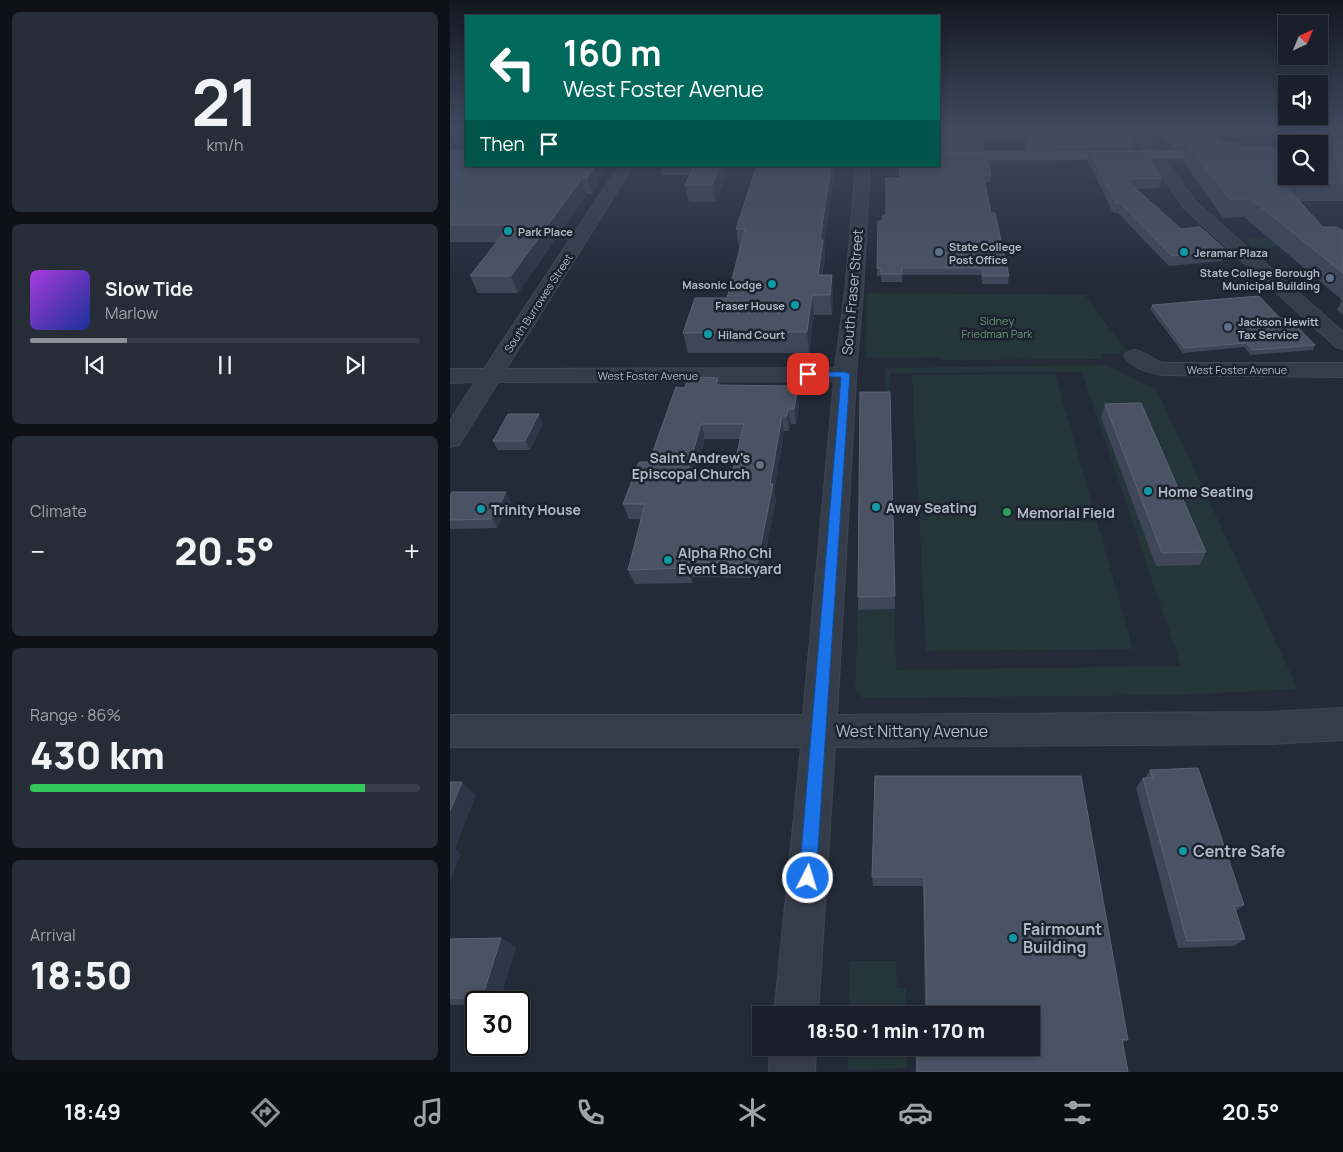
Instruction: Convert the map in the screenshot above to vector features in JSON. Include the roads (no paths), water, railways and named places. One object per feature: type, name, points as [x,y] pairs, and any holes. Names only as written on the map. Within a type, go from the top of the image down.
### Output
[{"type":"street","name":"South Burrowes Street","points":[[450,439],[618,178]]},
{"type":"street","name":"South Fraser Street","points":[[797,1006],[845,374],[854,292],[862,178]]},
{"type":"street","points":[[1171,178],[1189,204],[1343,343]]},
{"type":"street","name":"West Foster Avenue","points":[[1135,356],[1146,365],[1163,369],[1343,370]]},
{"type":"street","name":"West Foster Avenue","points":[[450,376],[845,374]]},
{"type":"street","name":"West Nittany Avenue","points":[[450,731],[1261,728],[1343,724]]},
{"type":"street","points":[[792,1072],[793,1056]]},
{"type":"place","name":"Park Place","points":[[508,231]]},
{"type":"place","name":"State College Post Office","points":[[939,252]]},
{"type":"place","name":"Jeramar Plaza","points":[[1184,252]]},
{"type":"place","name":"State College Borough Municipal Building","points":[[1330,278]]},
{"type":"place","name":"Masonic Lodge","points":[[772,284]]},
{"type":"place","name":"Fraser House","points":[[795,305]]},
{"type":"place","name":"Jackson Hewitt Tax Service","points":[[1228,327]]},
{"type":"place","name":"Hiland Court","points":[[708,334]]},
{"type":"place","name":"Saint Andrew's Episcopal Church","points":[[760,465]]},
{"type":"place","name":"Home Seating","points":[[1148,491]]},
{"type":"place","name":"Away Seating","points":[[876,507]]},
{"type":"place","name":"Trinity House","points":[[481,509]]},
{"type":"place","name":"Memorial Field","points":[[1007,512]]},
{"type":"place","name":"Alpha Rho Chi Event Backyard","points":[[668,560]]},
{"type":"place","name":"Centre Safe","points":[[1183,851]]},
{"type":"place","name":"Fairmount Building","points":[[1013,938]]},
{"type":"park label","name":"Sidney Friedman Park","points":[[997,326]]}]
